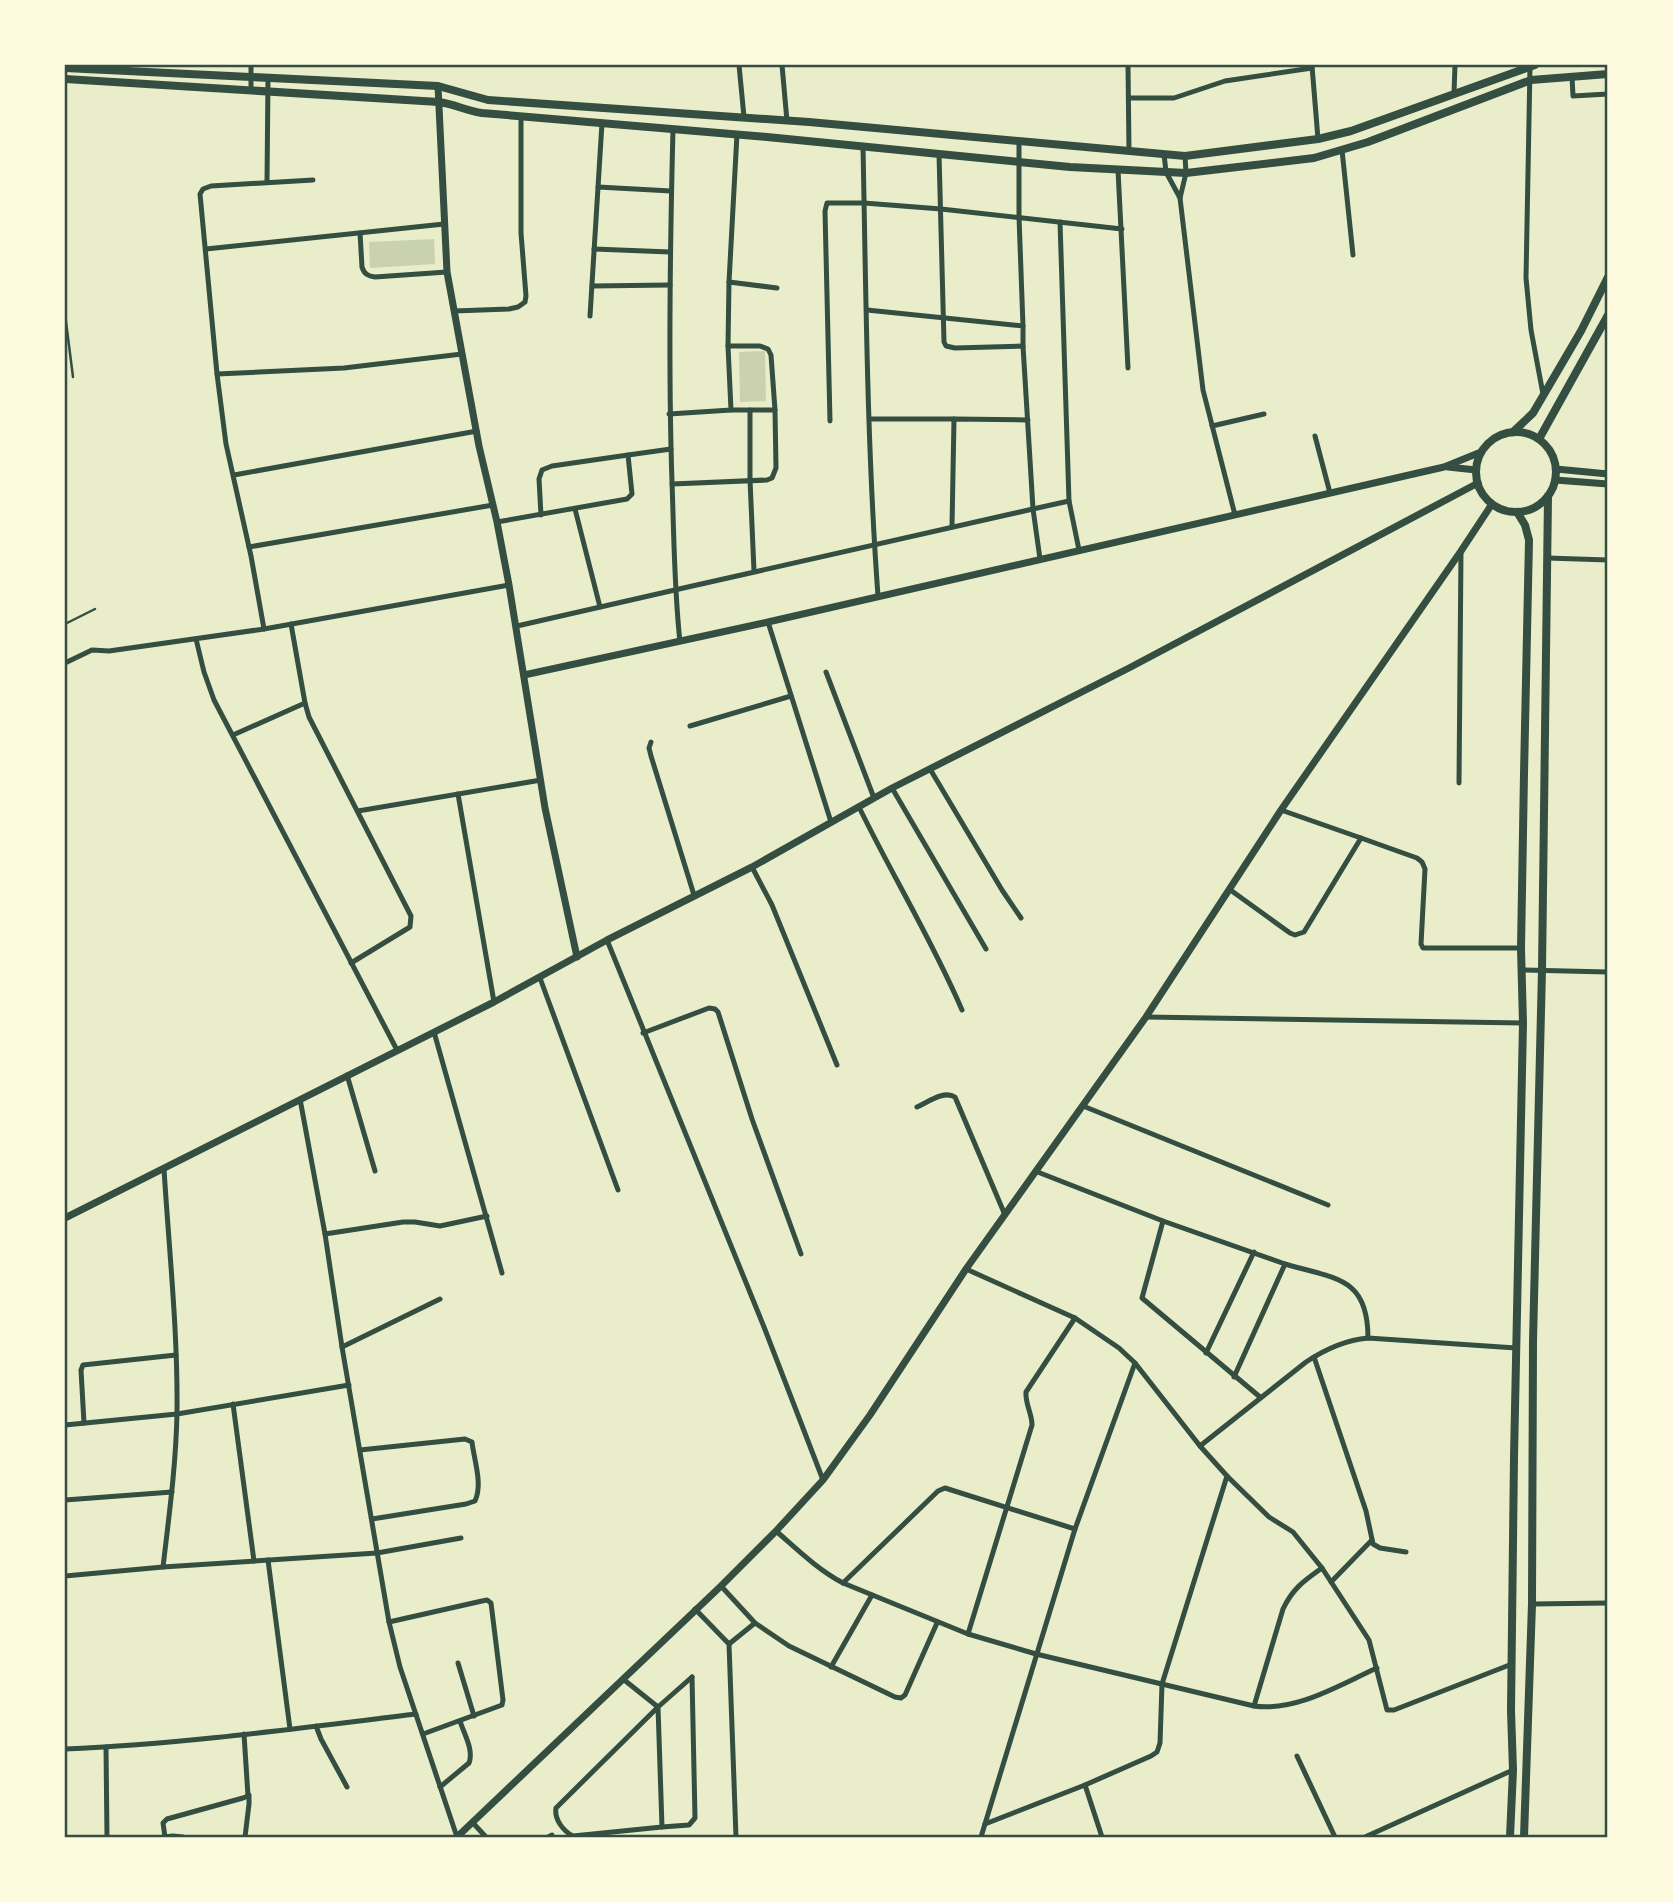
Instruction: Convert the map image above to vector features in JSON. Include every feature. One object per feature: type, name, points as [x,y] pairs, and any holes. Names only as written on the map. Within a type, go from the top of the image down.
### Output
[{"type":"main road","points":[[65,68],[438,86],[488,100],[744,117],[1185,156],[1318,139],[1351,131],[1532,65]]},
{"type":"main road","points":[[65,79],[439,102],[474,112],[737,134],[1018,162],[1186,173],[1314,158],[1368,142],[1531,80],[1608,74]]},
{"type":"main road","points":[[1513,432],[1533,413],[1581,331],[1608,277]]},
{"type":"main road","points":[[1539,439],[1608,315]]},
{"type":"main road","points":[[1513,432],[1527,433],[1539,439],[1549,448],[1556,470],[1555,481],[1548,496],[1529,510],[1517,512],[1504,510],[1483,495],[1476,470],[1481,452],[1489,442],[1500,435],[1513,432]]},
{"type":"main road","points":[[1524,1837],[1532,1604],[1533,1341],[1542,970],[1548,496]]},
{"type":"main road","points":[[1510,1837],[1529,540],[1525,525],[1517,512]]},
{"type":"street","points":[[251,65],[251,90]]},
{"type":"street","points":[[739,65],[744,117]]},
{"type":"street","points":[[782,65],[787,121]]},
{"type":"street","points":[[1128,65],[1129,151]]},
{"type":"street","points":[[1454,93],[1455,65]]},
{"type":"street","points":[[1532,65],[1526,278],[1531,330],[1543,394]]},
{"type":"street","points":[[1129,98],[1174,97],[1225,81],[1312,66],[1318,139]]},
{"type":"street","points":[[1572,77],[1573,96],[1608,93]]},
{"type":"street","points":[[267,182],[268,78]]},
{"type":"street","points":[[438,86],[447,272],[517,626],[541,780],[577,957]]},
{"type":"street","points":[[454,311],[509,309],[524,302],[521,116]]},
{"type":"street","points":[[590,316],[602,122]]},
{"type":"street","points":[[673,129],[669,414],[675,591],[680,642]]},
{"type":"street","points":[[730,410],[729,282],[737,134]]},
{"type":"street","points":[[1019,141],[1023,346],[1033,509],[1040,559]]},
{"type":"street","points":[[863,146],[874,544],[878,596]]},
{"type":"street","points":[[1342,150],[1353,255]]},
{"type":"street","points":[[939,154],[944,342],[949,347],[960,348],[1023,346]]},
{"type":"street","points":[[1164,154],[1166,172],[1180,198]]},
{"type":"street","points":[[1185,156],[1186,173],[1180,198],[1203,390],[1235,515]]},
{"type":"street","points":[[1118,170],[1128,368]]},
{"type":"street","points":[[264,629],[226,444],[200,194],[211,186],[313,180]]},
{"type":"street","points":[[598,187],[671,191]]},
{"type":"street","points":[[830,421],[825,207],[830,202],[941,209],[1122,229]]},
{"type":"street","points":[[1060,222],[1069,501],[1079,550]]},
{"type":"street","points":[[205,249],[443,224]]},
{"type":"street","points":[[360,233],[362,267],[363,272],[368,275],[375,277],[447,272]]},
{"type":"street","points":[[594,249],[670,252]]},
{"type":"street","points":[[729,282],[777,288]]},
{"type":"street","points":[[592,286],[670,285]]},
{"type":"street","points":[[867,310],[1023,326]]},
{"type":"street","points":[[672,484],[767,480],[775,475],[777,459],[771,355],[768,349],[760,346],[728,346]]},
{"type":"street","points":[[217,374],[344,368],[462,354]]},
{"type":"street","points":[[750,410],[754,571]]},
{"type":"street","points":[[669,414],[775,410]]},
{"type":"street","points":[[1212,426],[1264,414]]},
{"type":"street","points":[[870,419],[1027,419]]},
{"type":"street","points":[[952,527],[954,419]]},
{"type":"street","points":[[234,475],[477,431]]},
{"type":"street","points":[[1315,436],[1329,493]]},
{"type":"street","points":[[541,515],[539,479],[542,470],[552,466],[671,449]]},
{"type":"street","points":[[524,675],[680,642],[1444,467],[1481,452]]},
{"type":"street","points":[[497,522],[623,501],[631,497],[628,455]]},
{"type":"street","points":[[1444,467],[1476,470]]},
{"type":"street","points":[[1556,470],[1608,474]]},
{"type":"street","points":[[1555,481],[1608,484]]},
{"type":"street","points":[[65,1218],[494,1002],[607,940],[752,867],[892,788],[1129,668],[1478,483]]},
{"type":"street","points":[[517,626],[1069,501]]},
{"type":"street","points":[[300,1099],[389,1622],[400,1667],[457,1837],[721,1586],[823,1480],[870,1415],[965,1269],[1146,1017],[1281,810],[1492,504]]},
{"type":"street","points":[[249,547],[493,505]]},
{"type":"street","points":[[575,509],[600,607]]},
{"type":"street","points":[[1459,783],[1461,551]]},
{"type":"street","points":[[1547,558],[1608,560]]},
{"type":"street","points":[[65,663],[92,650],[264,629],[509,585]]},
{"type":"street","points":[[768,622],[831,822]]},
{"type":"street","points":[[291,624],[309,716],[411,916],[410,927],[351,963]]},
{"type":"street","points":[[196,639],[208,685],[397,1050]]},
{"type":"street","points":[[826,672],[874,798]]},
{"type":"street","points":[[690,726],[791,696]]},
{"type":"street","points":[[233,735],[305,703]]},
{"type":"street","points":[[652,742],[649,748],[651,756],[694,895]]},
{"type":"street","points":[[930,769],[1021,918]]},
{"type":"street","points":[[358,811],[541,780]]},
{"type":"street","points":[[892,788],[986,949]]},
{"type":"street","points":[[458,794],[494,1002]]},
{"type":"street","points":[[859,807],[946,972],[962,1010]]},
{"type":"street","points":[[1281,810],[1422,862],[1425,869],[1421,944],[1423,948],[1521,948]]},
{"type":"street","points":[[1229,889],[1290,933],[1300,935],[1360,838]]},
{"type":"street","points":[[752,867],[772,905],[837,1065]]},
{"type":"street","points":[[607,940],[823,1480]]},
{"type":"street","points":[[1522,970],[1608,972]]},
{"type":"street","points":[[540,978],[618,1190]]},
{"type":"street","points":[[643,1033],[709,1008],[718,1012],[752,1119],[802,1254]]},
{"type":"street","points":[[1146,1017],[1523,1023]]},
{"type":"street","points":[[434,1031],[502,1273]]},
{"type":"street","points":[[347,1075],[375,1171]]},
{"type":"street","points":[[917,1107],[945,1095],[956,1097],[1005,1214]]},
{"type":"street","points":[[1083,1106],[1328,1205]]},
{"type":"street","points":[[163,1567],[172,1492],[177,1414],[176,1355],[164,1169]]},
{"type":"street","points":[[1035,1171],[1163,1221],[1285,1264],[1341,1280],[1359,1294],[1365,1305],[1368,1338]]},
{"type":"street","points":[[325,1234],[403,1222],[440,1226],[487,1216]]},
{"type":"street","points":[[1163,1221],[1142,1298],[1261,1397]]},
{"type":"street","points":[[1206,1353],[1254,1252]]},
{"type":"street","points":[[1234,1377],[1285,1264]]},
{"type":"street","points":[[965,1269],[1075,1318],[1101,1334],[1135,1363],[1227,1476],[1269,1517],[1293,1532],[1322,1568],[1366,1634],[1386,1707],[1390,1710],[1512,1664]]},
{"type":"street","points":[[342,1347],[440,1299]]},
{"type":"street","points":[[968,1634],[1032,1425],[1026,1392],[1075,1318]]},
{"type":"street","points":[[1200,1446],[1314,1357],[1348,1342],[1368,1338],[1516,1348]]},
{"type":"street","points":[[84,1423],[83,1365],[176,1355]]},
{"type":"street","points":[[1314,1357],[1366,1511],[1372,1540],[1375,1546],[1380,1548],[1406,1552]]},
{"type":"street","points":[[981,1837],[1075,1529],[1135,1363]]},
{"type":"street","points":[[65,1425],[177,1414],[349,1385]]},
{"type":"street","points":[[233,1404],[254,1561]]},
{"type":"street","points":[[360,1450],[465,1438],[472,1443],[478,1486],[475,1501],[372,1519]]},
{"type":"street","points":[[985,1824],[1085,1785],[1157,1752],[1160,1743],[1162,1684],[1227,1476]]},
{"type":"street","points":[[843,1583],[942,1489],[949,1488],[1075,1529]]},
{"type":"street","points":[[65,1500],[172,1492]]},
{"type":"street","points":[[776,1531],[816,1566],[843,1583],[937,1623],[1036,1654],[1254,1706],[1279,1707],[1316,1695],[1377,1668]]},
{"type":"street","points":[[65,1576],[377,1553],[461,1538]]},
{"type":"street","points":[[1331,1582],[1372,1540]]},
{"type":"street","points":[[268,1560],[290,1728]]},
{"type":"street","points":[[1254,1706],[1289,1596],[1297,1586],[1322,1568]]},
{"type":"street","points":[[721,1586],[755,1623],[789,1646],[895,1697],[901,1698],[905,1695],[937,1623]]},
{"type":"street","points":[[831,1667],[872,1595]]},
{"type":"street","points":[[389,1622],[487,1600],[491,1603],[502,1705],[423,1734]]},
{"type":"street","points":[[1532,1604],[1608,1603]]},
{"type":"street","points":[[695,1609],[729,1644],[736,1837]]},
{"type":"street","points":[[729,1644],[755,1623]]},
{"type":"street","points":[[458,1663],[474,1716]]},
{"type":"street","points":[[692,1677],[695,1818],[689,1825],[573,1836],[570,1834],[562,1826],[555,1811],[657,1707],[692,1677]]},
{"type":"street","points":[[623,1679],[657,1707],[662,1827]]},
{"type":"street","points":[[65,1749],[244,1734],[416,1714]]},
{"type":"street","points":[[440,1787],[471,1760],[471,1752],[460,1721]]},
{"type":"street","points":[[316,1726],[347,1787]]},
{"type":"street","points":[[244,1734],[249,1804],[245,1837]]},
{"type":"street","points":[[106,1747],[107,1837]]},
{"type":"street","points":[[1297,1756],[1335,1837]]},
{"type":"street","points":[[1365,1837],[1513,1770]]},
{"type":"street","points":[[1085,1785],[1102,1837]]},
{"type":"street","points":[[183,1837],[164,1837],[163,1824],[167,1819],[243,1798],[248,1793]]},
{"type":"street","points":[[473,1823],[485,1837]]},
{"type":"lane","points":[[65,314],[73,377]]},
{"type":"lane","points":[[65,624],[95,609]]},
{"type":"green space","points":[[434,239],[435,264],[370,268],[369,242]]},
{"type":"green space","points":[[765,351],[766,401],[740,402],[739,352]]}]
